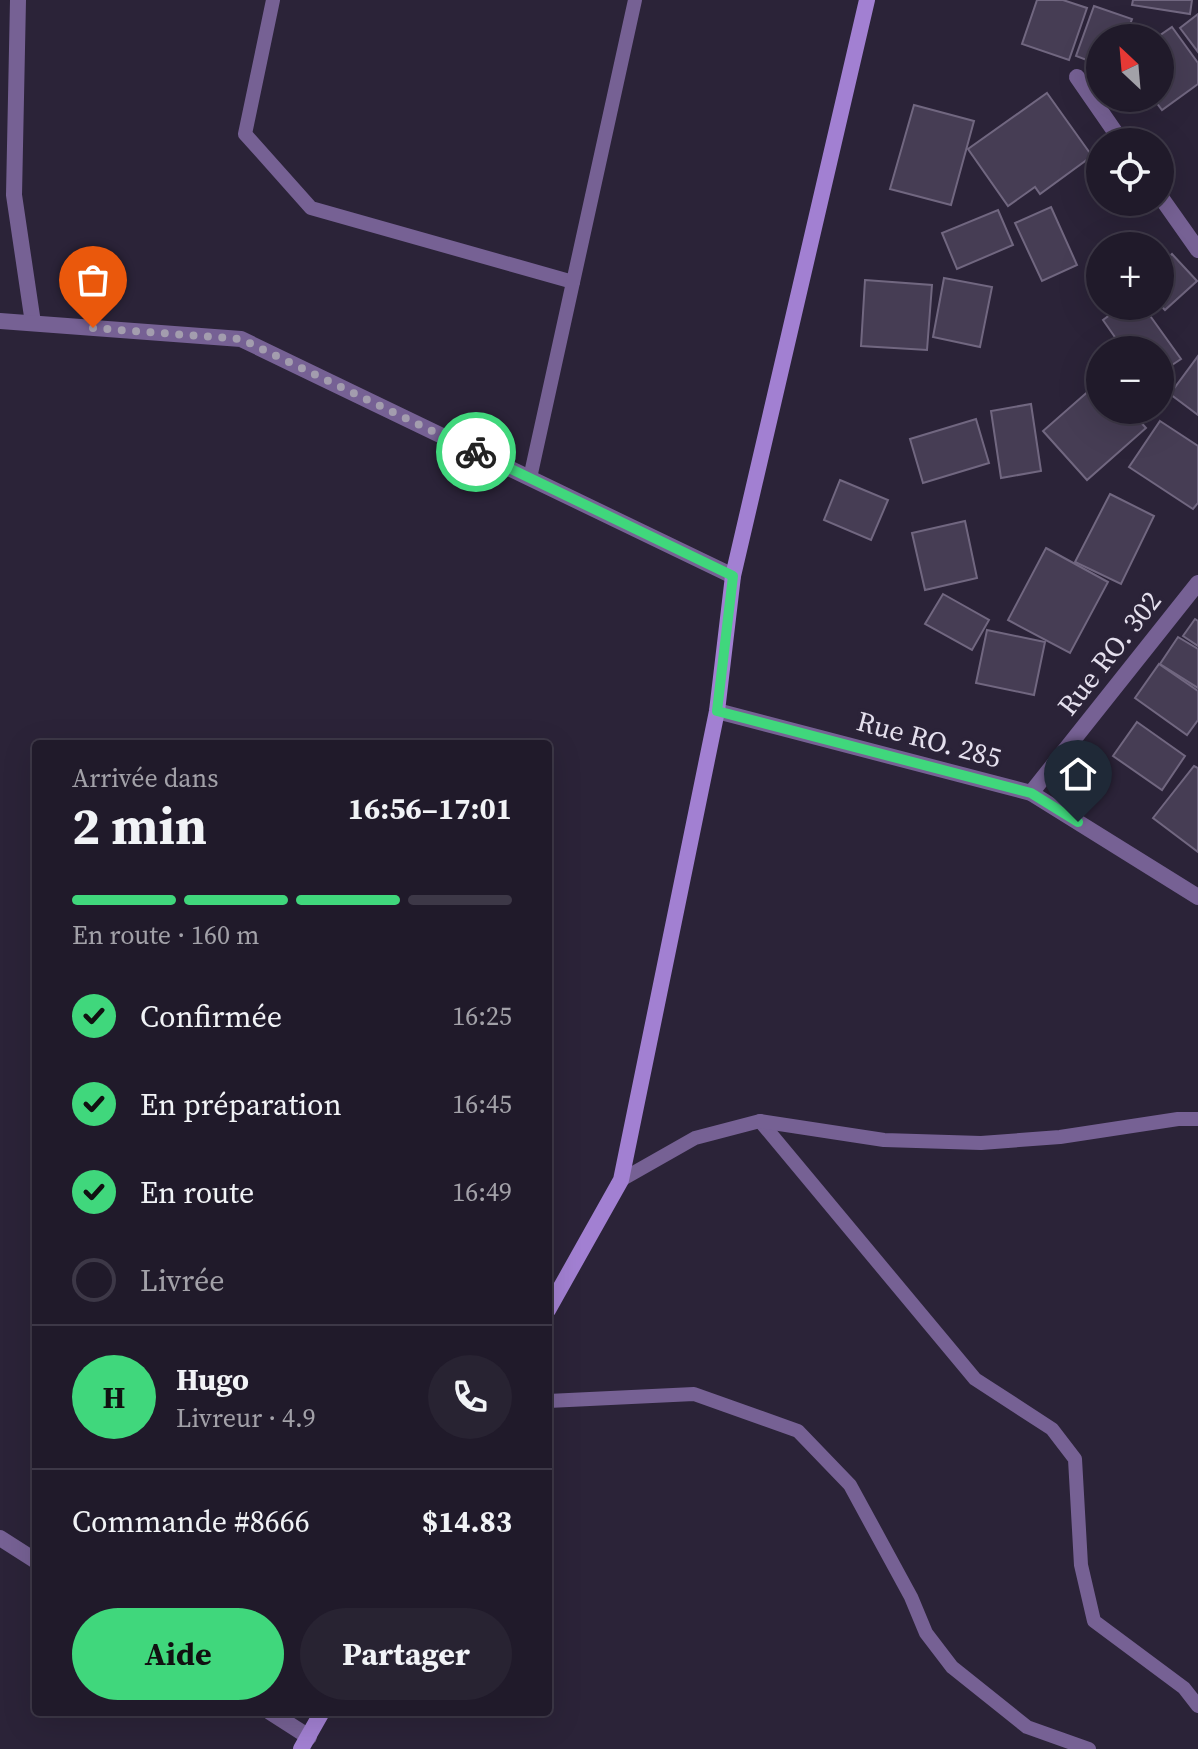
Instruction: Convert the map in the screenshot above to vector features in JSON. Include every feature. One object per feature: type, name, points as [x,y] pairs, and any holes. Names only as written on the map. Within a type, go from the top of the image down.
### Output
[{"type":"street","points":[[18,0],[14,195],[33,323]]},
{"type":"street","points":[[552,1303],[621,1180],[717,711],[733,576],[867,0]]},
{"type":"street","points":[[1077,77],[1112,128]]},
{"type":"street","points":[[1174,216],[1198,250]]},
{"type":"street","points":[[0,321],[241,339],[733,576]]},
{"type":"street","name":"Rue RO. 302","points":[[1031,793],[1198,583]]},
{"type":"street","name":"Rue RO. 285","points":[[717,711],[1031,793],[1197,895]]},
{"type":"street","points":[[0,1538],[32,1558]]},
{"type":"street","points":[[275,1716],[305,1743],[320,1716]]},
{"type":"lane","points":[[273,0],[245,134],[311,208],[573,282]]},
{"type":"lane","points":[[530,478],[635,0]]},
{"type":"lane","points":[[621,1180],[695,1138],[760,1121],[884,1140],[981,1143],[1060,1137],[1178,1119],[1198,1119]]},
{"type":"lane","points":[[760,1121],[975,1379],[1052,1429],[1075,1459],[1081,1565],[1094,1621],[1184,1688],[1198,1706]]},
{"type":"lane","points":[[552,1401],[694,1394],[798,1431],[850,1485],[911,1597],[926,1633],[952,1667],[1027,1727],[1089,1749]]},
{"type":"building","points":[[1037,0],[1063,0],[1087,8],[1069,60],[1022,44]]},
{"type":"building","points":[[1133,0],[1192,0],[1190,14],[1132,5]]},
{"type":"building","points":[[1094,6],[1132,19],[1130,24],[1088,24]]},
{"type":"building","points":[[1198,14],[1198,52],[1180,28]]},
{"type":"building","points":[[1086,28],[1086,60],[1076,56]]},
{"type":"building","points":[[1174,30],[1198,63],[1198,84],[1174,101]]},
{"type":"building","points":[[1047,93],[1086,148],[1086,160],[1040,194],[1035,187],[1008,206],[968,149]]},
{"type":"building","points":[[914,105],[974,121],[951,205],[890,189]]},
{"type":"building","points":[[1051,207],[1077,265],[1042,281],[1015,223]]},
{"type":"building","points":[[998,210],[1013,245],[957,269],[942,233]]},
{"type":"building","points":[[1174,256],[1197,281],[1174,302]]},
{"type":"building","points":[[944,278],[992,287],[980,347],[933,337]]},
{"type":"building","points":[[865,280],[932,285],[927,350],[861,346]]},
{"type":"building","points":[[1103,320],[1153,320],[1165,336],[1114,336]]},
{"type":"building","points":[[1174,349],[1181,359],[1174,364]]},
{"type":"building","points":[[1198,356],[1198,415],[1174,397],[1174,389]]},
{"type":"building","points":[[1086,393],[1086,424],[1142,424],[1146,428],[1087,480],[1043,431]]},
{"type":"building","points":[[1031,404],[1041,471],[1001,478],[991,411]]},
{"type":"building","points":[[976,419],[989,463],[923,483],[910,439]]},
{"type":"building","points":[[1158,424],[1165,424],[1198,446],[1198,503],[1193,509],[1129,467]]},
{"type":"building","points":[[840,480],[888,500],[871,540],[824,520]]},
{"type":"building","points":[[1110,494],[1154,516],[1121,584],[1075,562]]},
{"type":"building","points":[[965,521],[977,578],[925,590],[912,533]]},
{"type":"building","points":[[1046,548],[1108,582],[1070,653],[1008,620]]},
{"type":"building","points":[[943,594],[989,620],[972,650],[925,624]]},
{"type":"building","points":[[1195,619],[1198,621],[1198,646],[1183,636]]},
{"type":"building","points":[[987,630],[1045,642],[1034,695],[976,683]]},
{"type":"building","points":[[1178,637],[1198,649],[1198,688],[1160,664]]},
{"type":"building","points":[[1159,664],[1198,691],[1198,720],[1187,735],[1135,698]]},
{"type":"building","points":[[1137,722],[1185,756],[1162,790],[1113,756]]},
{"type":"building","points":[[1194,766],[1198,768],[1198,852],[1153,818]]},
{"type":"way so far","points":[[93,328],[241,339],[476,452]]},
{"type":"route","points":[[476,452],[733,576],[717,711],[1031,793],[1078,822]]}]
